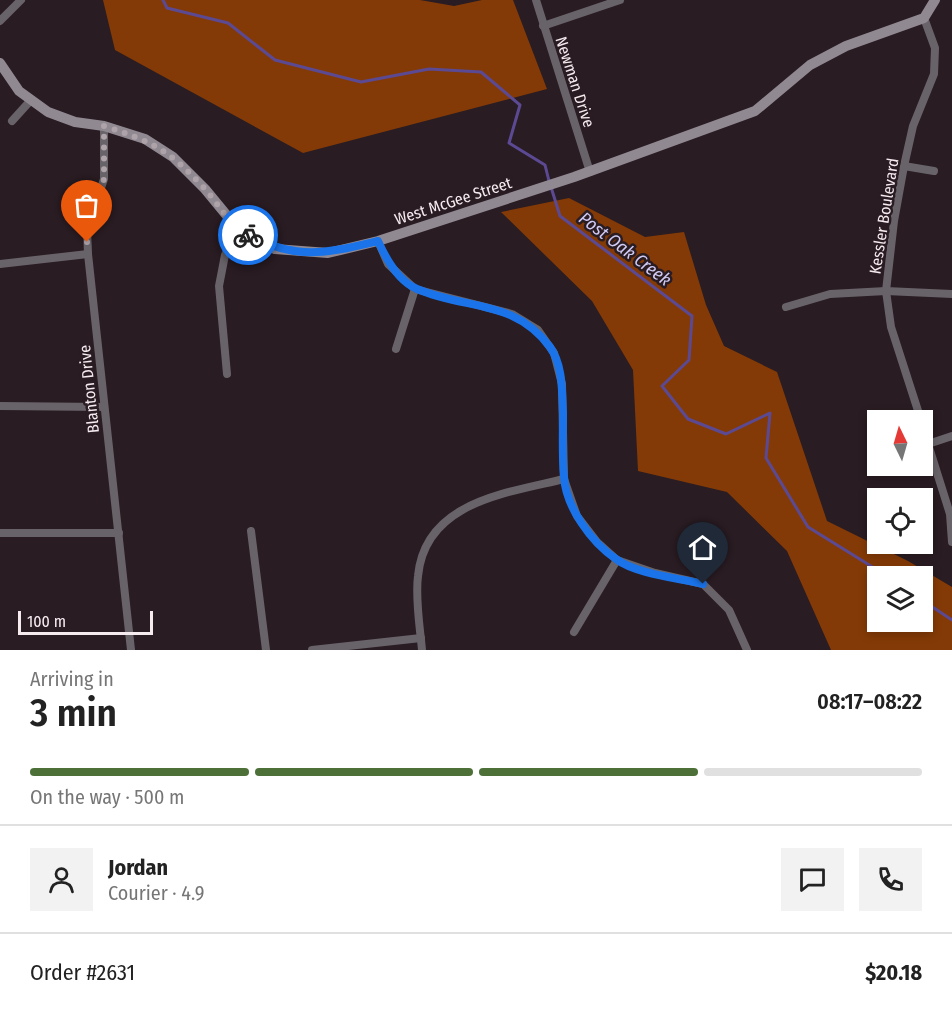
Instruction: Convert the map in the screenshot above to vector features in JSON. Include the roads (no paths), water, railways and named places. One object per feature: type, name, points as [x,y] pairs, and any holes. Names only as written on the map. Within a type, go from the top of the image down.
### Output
[{"type":"street","points":[[0,21],[21,0]]},
{"type":"street","name":"Newman Drive","points":[[536,0],[590,172]]},
{"type":"street","points":[[543,26],[620,0]]},
{"type":"street","points":[[924,18],[935,0]]},
{"type":"street","name":"Kessler Boulevard","points":[[918,410],[891,327],[886,291],[894,221],[904,166],[914,126],[934,74],[935,48],[924,18]]},
{"type":"street","name":"West McGee Street","points":[[0,63],[19,91],[48,112],[75,122],[104,126],[145,139],[173,156],[205,189],[238,229],[275,249],[328,253],[378,241],[590,172],[755,111],[810,65],[846,46],[924,18]]},
{"type":"street","points":[[12,122],[31,100]]},
{"type":"street","name":"Blanton Drive","points":[[104,126],[104,179],[87,229],[88,254],[131,650]]},
{"type":"street","points":[[904,166],[934,171]]},
{"type":"street","points":[[227,374],[219,286],[225,255],[238,229]]},
{"type":"street","points":[[378,241],[388,264],[415,289],[512,314],[538,330],[554,353],[562,384],[564,479],[577,516],[597,542],[617,560],[655,573],[703,584],[729,610],[747,650]]},
{"type":"street","points":[[0,264],[88,254]]},
{"type":"street","points":[[396,349],[415,289]]},
{"type":"street","points":[[786,307],[830,294],[886,291],[952,294]]},
{"type":"street","points":[[0,406],[104,407]]},
{"type":"street","points":[[933,442],[952,436]]},
{"type":"street","points":[[933,460],[950,514],[952,542]]},
{"type":"street","points":[[422,650],[418,576],[430,539],[453,515],[477,501],[564,479]]},
{"type":"street","points":[[251,531],[266,650]]},
{"type":"street","points":[[0,533],[119,533]]},
{"type":"street","points":[[574,632],[617,560]]},
{"type":"street","points":[[312,650],[421,638]]},
{"type":"waterway","name":"Post Oak Creek","points":[[163,0],[167,8],[228,23],[275,60],[361,82],[429,69],[481,72],[520,105],[509,143],[545,165],[549,181]]},
{"type":"waterway","name":"Post Oak Creek","points":[[551,187],[560,216],[692,316],[689,360],[662,386],[688,419],[726,434],[770,413],[766,458],[808,527],[871,566]]},
{"type":"waterway","name":"Post Oak Creek","points":[[933,607],[952,620]]}]
